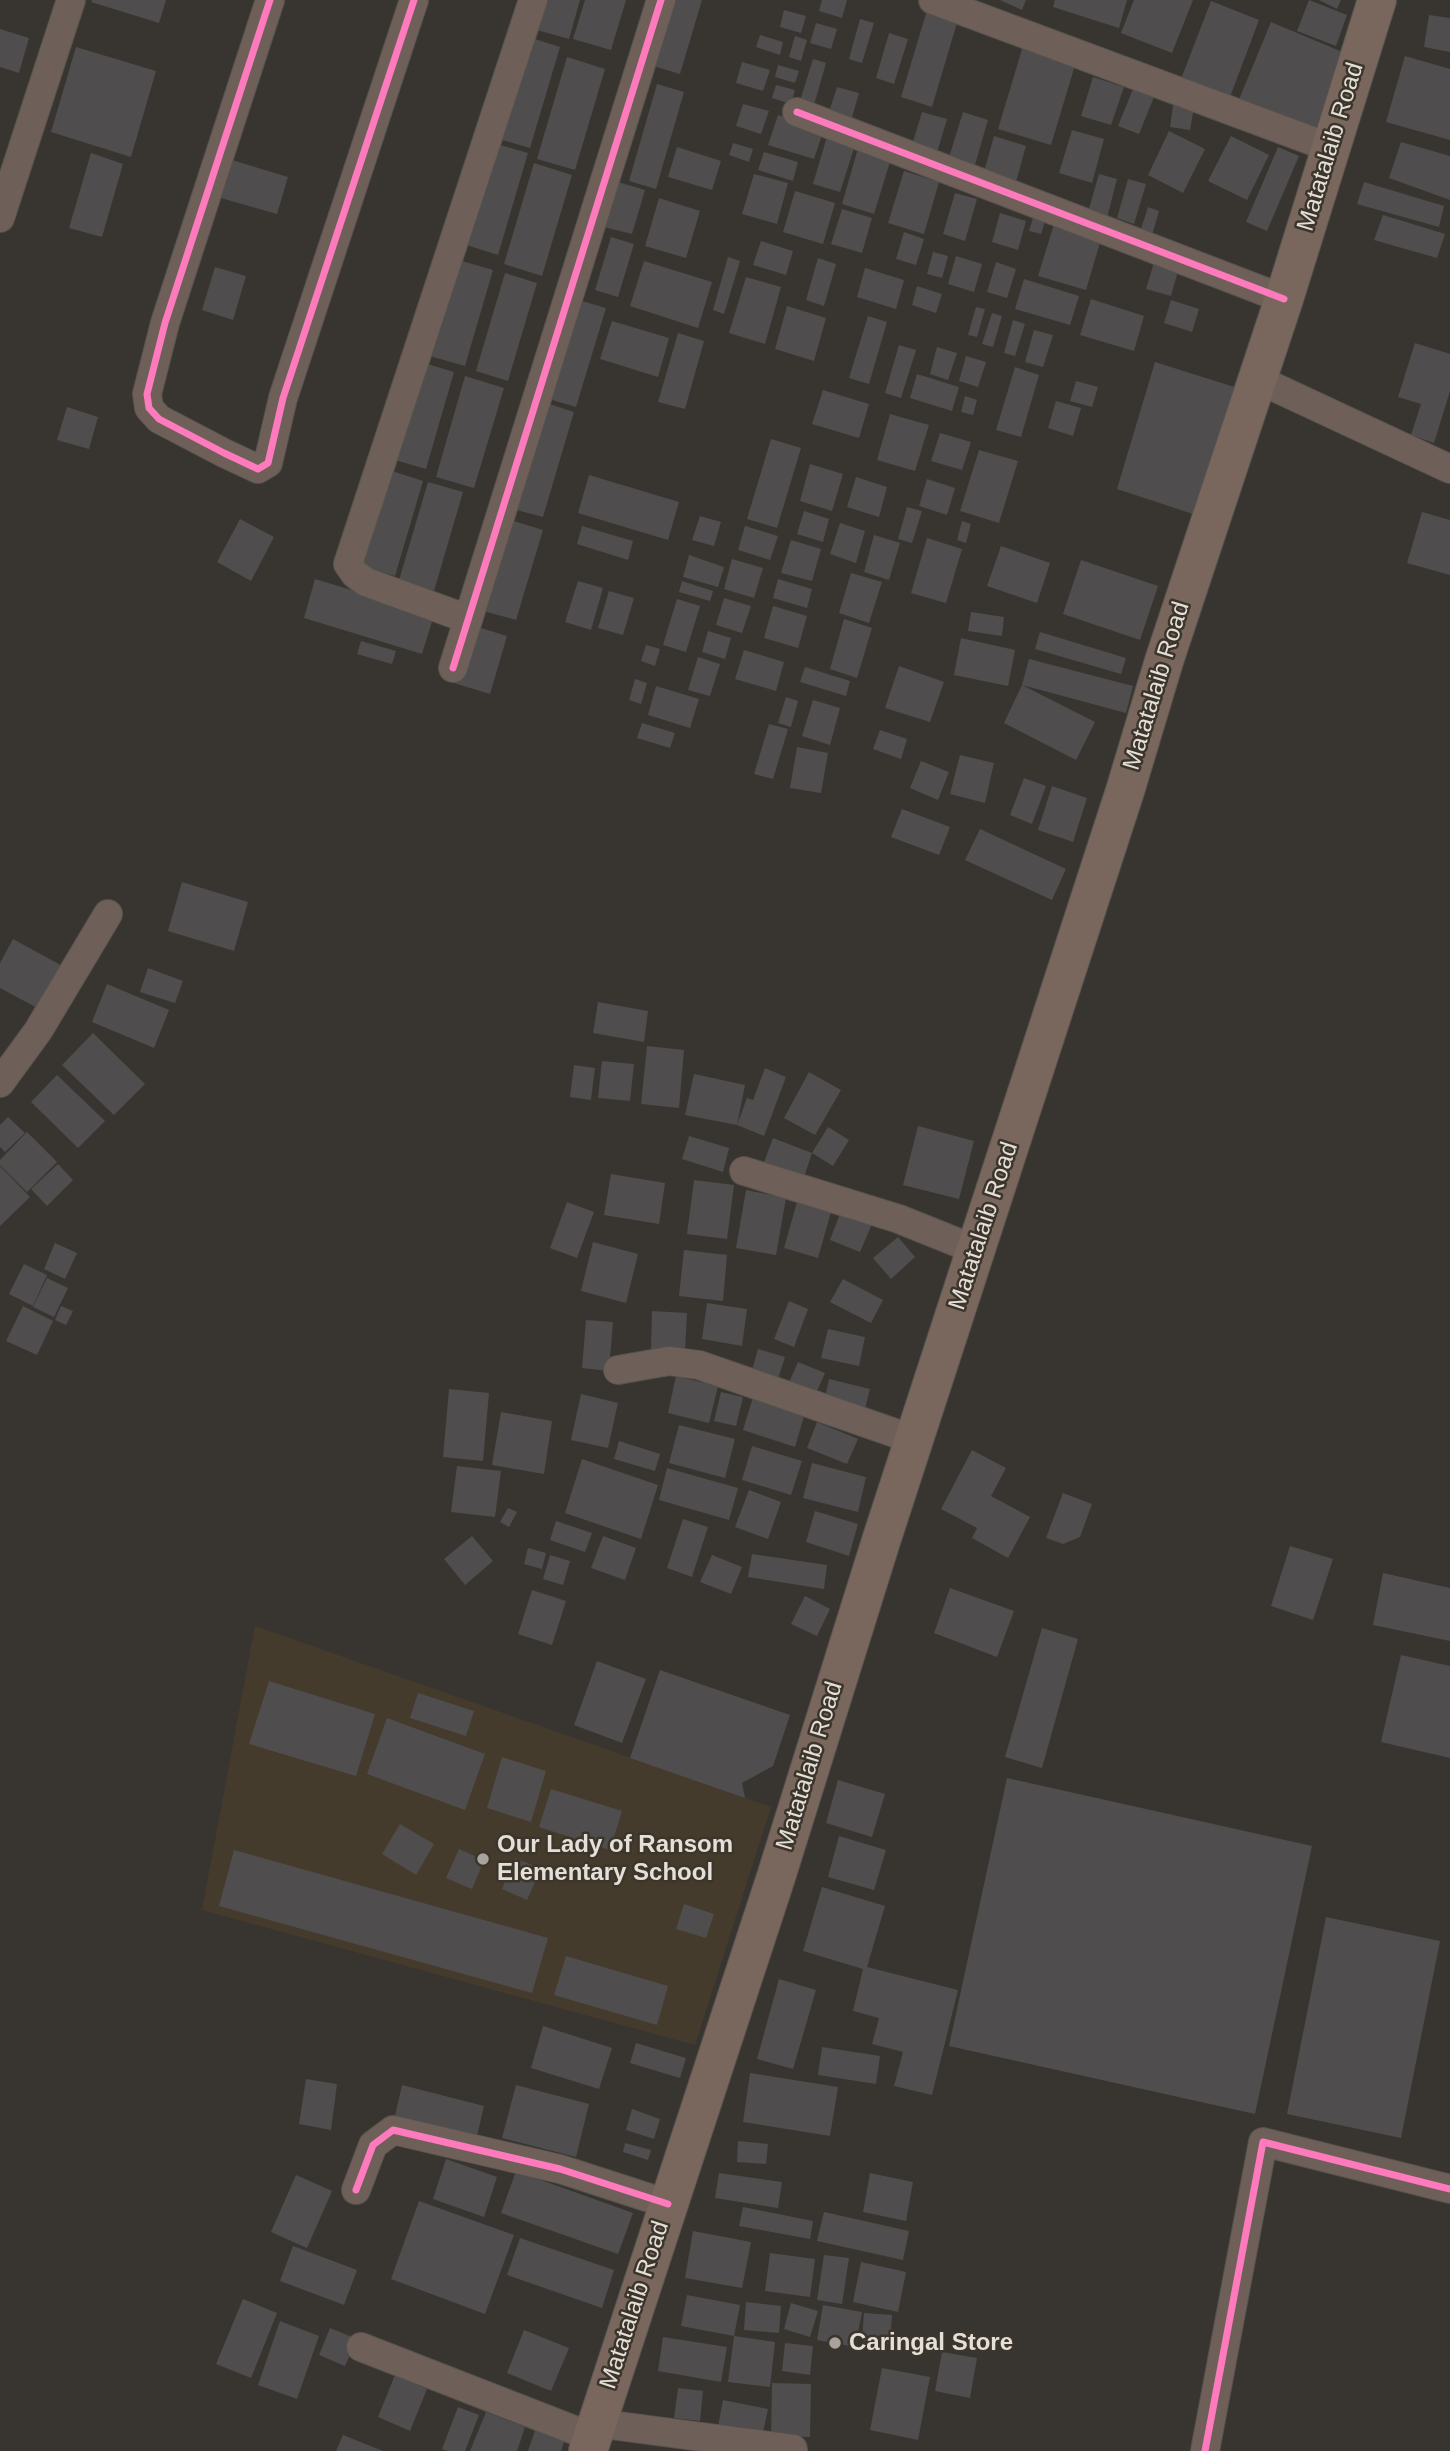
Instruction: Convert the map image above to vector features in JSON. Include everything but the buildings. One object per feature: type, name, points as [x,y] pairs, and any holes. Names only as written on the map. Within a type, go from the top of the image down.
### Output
[{"type":"main road","name":"Matatalaib Road","points":[[592,2437],[771,1890],[1164,661],[1284,299],[1377,0]]},
{"type":"street","points":[[0,218],[71,0]]},
{"type":"street","points":[[270,0],[165,323],[147,394],[149,408],[159,419],[258,468],[268,463],[283,398],[414,0]]},
{"type":"street","points":[[468,619],[366,582],[355,574],[348,564],[534,0]]},
{"type":"street","points":[[453,668],[661,0]]},
{"type":"street","points":[[933,0],[1331,148]]},
{"type":"street","points":[[797,112],[1284,299]]},
{"type":"street","points":[[1257,379],[1450,469]]},
{"type":"street","points":[[0,1083],[38,1031],[108,914]]},
{"type":"street","points":[[744,1171],[899,1219],[976,1250]]},
{"type":"street","points":[[618,1370],[669,1361],[699,1365],[915,1440]]},
{"type":"street","points":[[356,2190],[373,2145],[393,2130],[560,2169],[667,2204]]},
{"type":"street","points":[[1205,2451],[1263,2142],[1450,2189]]},
{"type":"street","points":[[361,2347],[592,2437],[793,2449]]},
{"type":"shaded area","name":"Our Lady of Ransom Elementary School","points":[[255,1626],[771,1807],[695,2045],[202,1910]]},
{"type":"cycle path","points":[[270,0],[165,323],[147,394],[149,408],[159,419],[258,469],[268,463],[283,398],[414,0]]},
{"type":"cycle path","points":[[453,668],[661,0]]},
{"type":"cycle path","points":[[797,112],[1284,299]]},
{"type":"cycle path","points":[[356,2190],[373,2145],[393,2130],[560,2169],[668,2204]]},
{"type":"cycle path","points":[[1205,2451],[1263,2142],[1450,2189]]},
{"type":"place","name":"Our Lady of Ransom Elementary School","points":[[483,1859]]},
{"type":"place","name":"Caringal Store","points":[[835,2343]]}]
